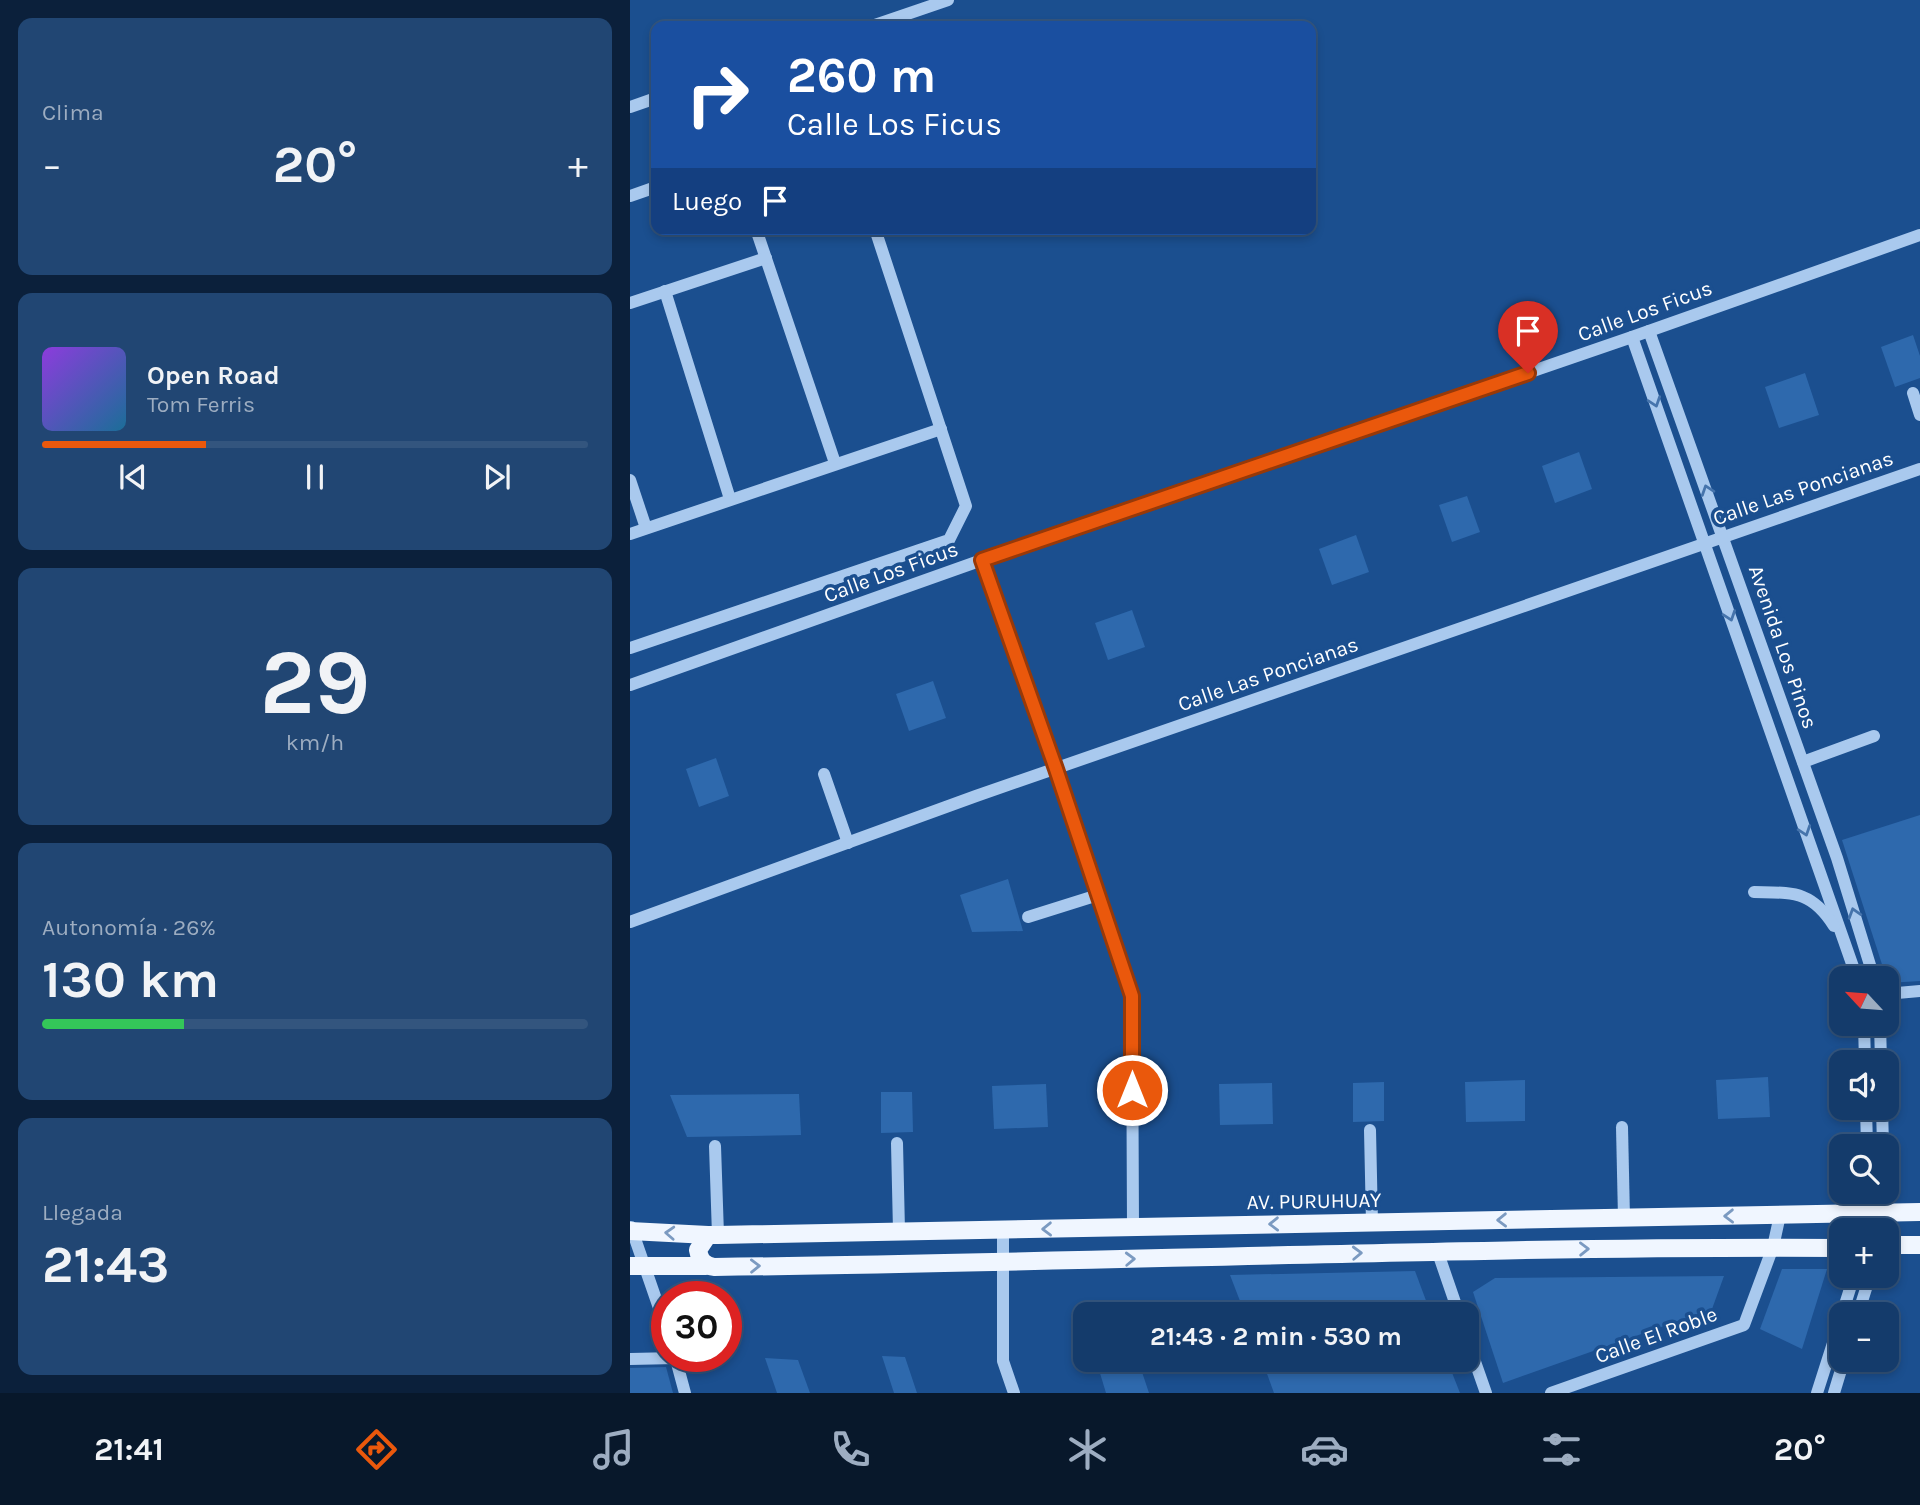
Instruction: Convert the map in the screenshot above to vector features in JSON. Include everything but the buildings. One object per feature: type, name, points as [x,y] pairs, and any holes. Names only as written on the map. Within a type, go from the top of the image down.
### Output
[{"type":"main road","name":"AV. PURUHUAY","points":[[1893,1218],[1920,1212]]},
{"type":"main road","name":"AV. PURUHUAY","points":[[631,1228],[713,1235],[1780,1215],[1829,1219]]},
{"type":"main road","points":[[706,1266],[699,1259],[698,1250],[713,1235]]},
{"type":"main road","points":[[1899,1245],[1920,1245]]},
{"type":"main road","points":[[637,1265],[1004,1264],[1437,1250],[1829,1248]]},
{"type":"street","points":[[887,21],[948,0]]},
{"type":"street","points":[[630,107],[651,100]]},
{"type":"street","points":[[630,196],[651,189]]},
{"type":"street","points":[[758,235],[835,463]]},
{"type":"street","points":[[630,648],[949,540],[966,506],[877,235]]},
{"type":"street","name":"Calle Los Ficus","points":[[630,685],[1920,235]]},
{"type":"street","points":[[630,303],[766,258]]},
{"type":"street","points":[[665,291],[730,499]]},
{"type":"street","name":"Avenida Los Pinos","points":[[1650,331],[1803,762],[1870,966]]},
{"type":"street","name":"Avenida Los Pinos","points":[[1632,337],[1853,966]]},
{"type":"street","points":[[1913,393],[1920,415]]},
{"type":"street","points":[[630,534],[941,429]]},
{"type":"street","name":"Calle Las Poncianas","points":[[630,922],[1056,769],[1920,469]]},
{"type":"street","points":[[630,480],[646,528]]},
{"type":"street","points":[[982,560],[1132,996],[1133,1227]]},
{"type":"street","points":[[1803,762],[1874,736]]},
{"type":"street","points":[[824,774],[848,843]]},
{"type":"street","points":[[1754,892],[1778,892],[1811,899],[1825,913],[1845,944]]},
{"type":"street","points":[[1028,917],[1098,895]]},
{"type":"street","points":[[1899,993],[1920,991]]},
{"type":"street","points":[[1622,1127],[1624,1218]]},
{"type":"street","points":[[1370,1130],[1372,1223]]},
{"type":"street","points":[[897,1143],[899,1231]]},
{"type":"street","points":[[713,1235],[715,1146]]},
{"type":"street","name":"Calle El Roble","points":[[1551,1393],[1589,1387],[1744,1325],[1773,1247],[1780,1215]]},
{"type":"street","points":[[631,1228],[637,1265],[651,1296]]},
{"type":"street","points":[[1003,1230],[1003,1361],[1014,1393]]},
{"type":"street","points":[[1437,1250],[1455,1302]]},
{"type":"street","points":[[1817,1393],[1829,1356]]},
{"type":"street","points":[[630,1359],[651,1358]]},
{"type":"street","points":[[680,1372],[685,1393]]},
{"type":"street","points":[[1479,1372],[1486,1393]]},
{"type":"street","points":[[1834,1393],[1840,1372]]},
{"type":"shaded area","points":[[1913,335],[1920,356],[1920,378],[1895,387],[1881,347]]},
{"type":"shaded area","points":[[1805,373],[1819,415],[1779,428],[1765,387]]},
{"type":"shaded area","points":[[1579,452],[1592,489],[1555,503],[1542,466]]},
{"type":"shaded area","points":[[1467,496],[1480,532],[1452,542],[1439,505]]},
{"type":"shaded area","points":[[1356,535],[1369,572],[1332,585],[1319,549]]},
{"type":"shaded area","points":[[1132,610],[1145,647],[1108,660],[1095,623]]},
{"type":"shaded area","points":[[933,681],[946,718],[909,731],[896,694]]},
{"type":"shaded area","points":[[716,758],[729,796],[699,807],[686,769]]},
{"type":"shaded area","points":[[1920,815],[1920,981],[1899,982],[1899,966],[1883,966],[1842,840]]},
{"type":"shaded area","points":[[1008,879],[1023,931],[972,932],[960,895]]},
{"type":"shaded area","points":[[1768,1077],[1770,1117],[1718,1119],[1716,1080]]},
{"type":"shaded area","points":[[1525,1080],[1525,1121],[1466,1122],[1465,1082]]},
{"type":"shaded area","points":[[1384,1082],[1384,1121],[1353,1122],[1353,1083]]},
{"type":"shaded area","points":[[1272,1083],[1273,1124],[1220,1125],[1219,1084]]},
{"type":"shaded area","points":[[1046,1084],[1048,1127],[994,1129],[992,1086]]},
{"type":"shaded area","points":[[881,1092],[912,1092],[913,1132],[881,1133]]},
{"type":"shaded area","points":[[799,1094],[801,1135],[687,1137],[670,1095]]},
{"type":"shaded area","points":[[1782,1269],[1827,1269],[1802,1349],[1760,1329]]},
{"type":"shaded area","points":[[1415,1271],[1427,1302],[1240,1302],[1230,1275]]},
{"type":"shaded area","points":[[1724,1276],[1712,1309],[1503,1383],[1479,1310],[1479,1302],[1476,1302],[1473,1292],[1495,1278]]},
{"type":"shaded area","points":[[882,1356],[905,1357],[917,1393],[894,1393]]},
{"type":"shaded area","points":[[765,1358],[798,1360],[810,1393],[777,1393]]},
{"type":"shaded area","points":[[651,1367],[651,1372],[667,1372],[673,1393],[630,1393],[630,1368]]},
{"type":"shaded area","points":[[1100,1372],[1142,1372],[1149,1393],[1106,1393]]},
{"type":"shaded area","points":[[1266,1372],[1452,1372],[1460,1393],[1274,1393]]},
{"type":"route","points":[[1132,1090],[1132,996],[982,560],[1528,373]]}]
